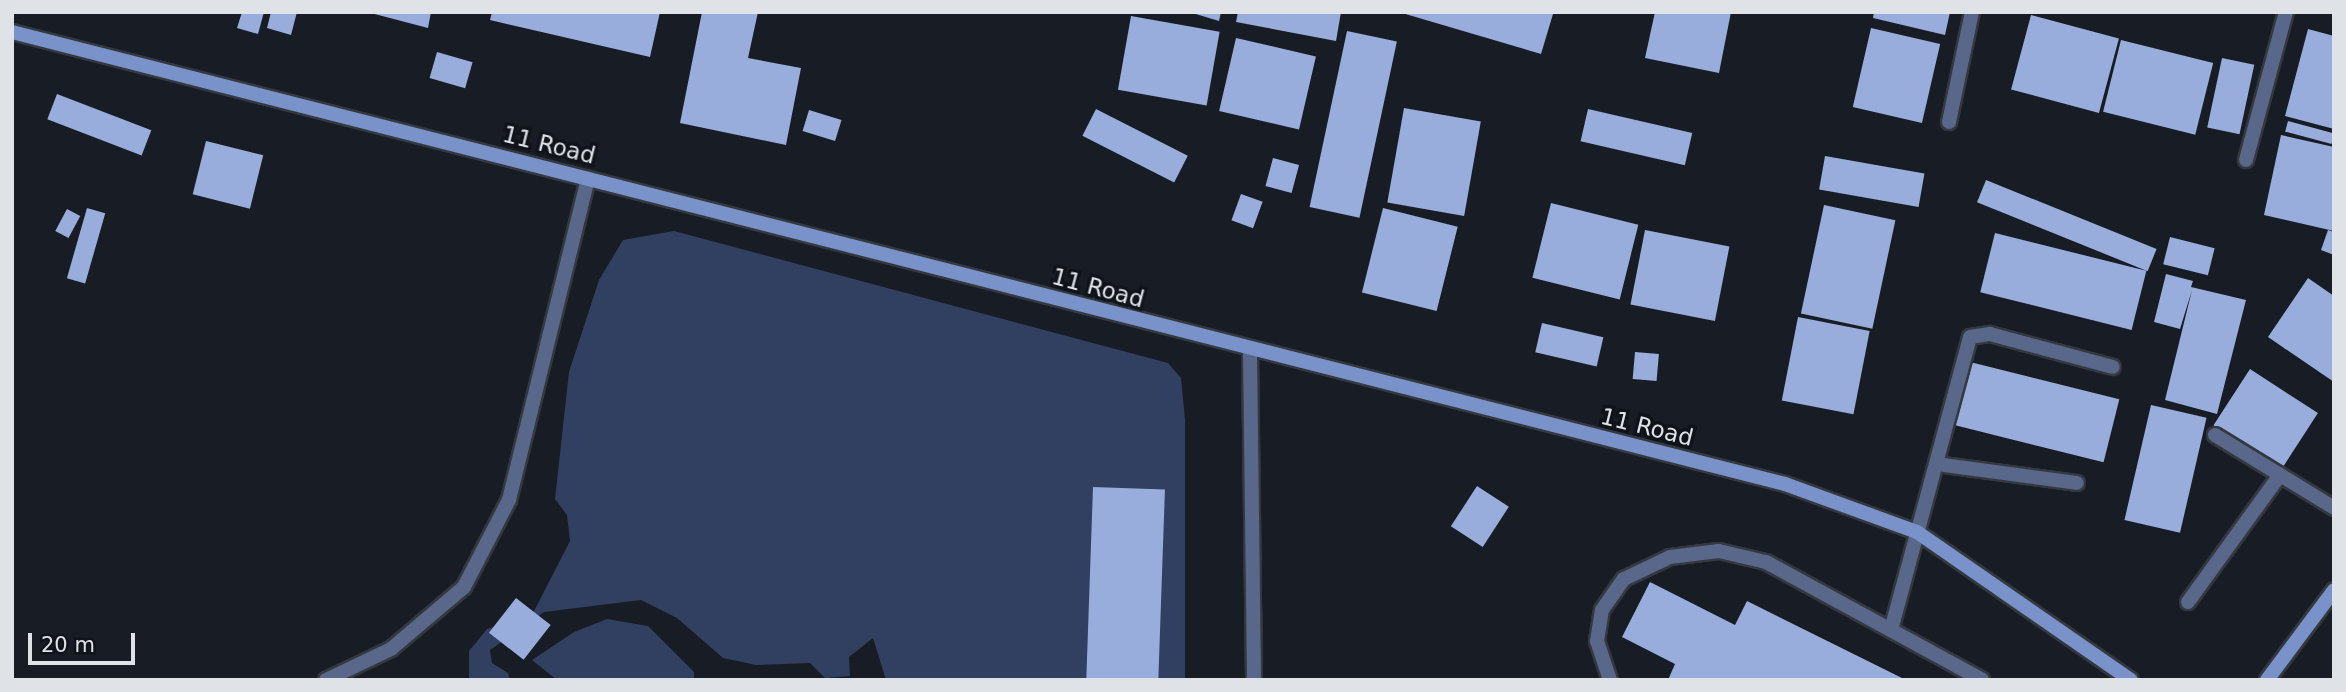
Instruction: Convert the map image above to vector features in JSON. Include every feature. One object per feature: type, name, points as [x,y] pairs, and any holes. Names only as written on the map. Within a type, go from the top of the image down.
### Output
[{"type":"street","points":[[1949,122],[1972,12]]},
{"type":"street","points":[[2246,160],[2286,12]]},
{"type":"street","name":"11 Road","points":[[12,32],[1250,351],[1785,484],[1917,532],[2131,680]]},
{"type":"street","points":[[326,680],[391,649],[464,587],[503,512],[588,179]]},
{"type":"street","points":[[1891,630],[1970,337],[1990,334],[2113,367]]},
{"type":"street","points":[[1250,351],[1254,680]]},
{"type":"street","points":[[2215,435],[2334,508]]},
{"type":"street","points":[[1937,464],[2077,483]]},
{"type":"street","points":[[2188,602],[2280,475]]},
{"type":"street","points":[[1610,680],[1597,641],[1602,610],[1624,579],[1670,557],[1719,551],[1766,562],[1982,680]]},
{"type":"street","points":[[2267,680],[2334,590]]},
{"type":"shaded area","points":[[674,231],[1168,363],[1181,378],[1185,419],[1185,680],[886,680],[873,638],[849,657],[850,676],[825,678],[810,663],[756,665],[723,658],[677,618],[641,600],[544,612],[490,650],[492,663],[508,673],[510,680],[469,680],[469,651],[487,629],[532,615],[570,541],[567,515],[555,499],[569,372],[599,280],[623,240]]},
{"type":"shaded area","points":[[607,619],[648,626],[694,672],[694,680],[557,680],[532,660],[574,632]]},
{"type":"building","points":[[242,12],[264,12],[258,34],[237,28]]},
{"type":"building","points":[[271,12],[297,12],[291,35],[267,28]]},
{"type":"building","points":[[367,12],[431,12],[428,28]]},
{"type":"building","points":[[492,12],[660,12],[650,57],[490,20]]},
{"type":"building","points":[[702,12],[758,12],[748,58],[801,68],[786,145],[680,123]]},
{"type":"building","points":[[1189,12],[1221,12],[1219,21]]},
{"type":"building","points":[[1238,12],[1341,12],[1336,41],[1236,22]]},
{"type":"building","points":[[1655,12],[1731,12],[1719,73],[1645,58]]},
{"type":"building","points":[[1874,12],[1950,12],[1945,35],[1873,18]]},
{"type":"building","points":[[1402,13],[1553,14],[1541,54]]},
{"type":"building","points":[[2031,15],[2119,39],[2099,113],[2011,89]]},
{"type":"building","points":[[1131,16],[1220,32],[1207,105],[1118,90]]},
{"type":"building","points":[[1871,28],[1940,44],[1922,123],[1853,107]]},
{"type":"building","points":[[2308,29],[2334,36],[2334,129],[2285,116]]},
{"type":"building","points":[[1347,31],[1397,42],[1359,218],[1310,207]]},
{"type":"building","points":[[1236,38],[1316,56],[1299,130],[1219,111]]},
{"type":"building","points":[[2121,40],[2213,63],[2195,135],[2103,112]]},
{"type":"building","points":[[437,52],[473,62],[465,88],[430,78]]},
{"type":"building","points":[[2222,58],[2254,65],[2240,134],[2207,127]]},
{"type":"building","points":[[57,94],[151,130],[142,155],[47,119]]},
{"type":"building","points":[[1404,108],[1481,122],[1464,216],[1387,203]]},
{"type":"building","points":[[1096,109],[1188,156],[1174,182],[1082,136]]},
{"type":"building","points":[[1588,109],[1692,133],[1685,165],[1581,141]]},
{"type":"building","points":[[809,110],[842,120],[835,141],[803,131]]},
{"type":"building","points":[[2288,121],[2334,133],[2332,144],[2285,132]]},
{"type":"building","points":[[2281,135],[2334,147],[2334,231],[2264,215]]},
{"type":"building","points":[[206,141],[263,155],[250,209],[193,194]]},
{"type":"building","points":[[1825,156],[1924,174],[1919,207],[1819,189]]},
{"type":"building","points":[[1273,158],[1299,165],[1292,193],[1265,186]]},
{"type":"building","points":[[1986,180],[2157,249],[2148,271],[1977,202]]},
{"type":"building","points":[[1241,194],[1263,202],[1253,228],[1231,220]]},
{"type":"building","points":[[1551,203],[1638,225],[1620,299],[1532,278]]},
{"type":"building","points":[[1824,205],[1895,220],[1872,329],[1801,314]]},
{"type":"building","points":[[87,208],[105,213],[85,283],[67,278]]},
{"type":"building","points":[[1383,208],[1458,227],[1437,311],[1362,292]]},
{"type":"building","points":[[67,209],[80,216],[69,238],[55,231]]},
{"type":"building","points":[[1645,230],[1729,246],[1715,321],[1630,305]]},
{"type":"building","points":[[2328,230],[2334,232],[2334,255],[2321,250]]},
{"type":"building","points":[[1995,233],[2146,271],[2132,330],[1980,292]]},
{"type":"building","points":[[2170,237],[2215,248],[2208,275],[2163,264]]},
{"type":"building","points":[[2166,274],[2193,281],[2191,287],[2246,300],[2217,414],[2165,400],[2192,290],[2180,329],[2154,322]]},
{"type":"building","points":[[2308,278],[2334,296],[2334,382],[2268,337]]},
{"type":"building","points":[[1798,317],[1870,331],[1853,414],[1782,400]]},
{"type":"building","points":[[1542,323],[1603,337],[1597,366],[1535,352]]},
{"type":"building","points":[[1635,352],[1659,354],[1657,381],[1633,379]]},
{"type":"building","points":[[1966,361],[2119,399],[2104,462],[1950,424]]},
{"type":"building","points":[[2250,369],[2318,413],[2281,469],[2214,425]]},
{"type":"building","points":[[2151,405],[2207,418],[2180,533],[2124,520]]},
{"type":"building","points":[[1477,486],[1509,507],[1483,547],[1451,526]]},
{"type":"building","points":[[1093,487],[1165,490],[1158,680],[1086,680]]},
{"type":"building","points":[[1650,582],[1735,625],[1747,601],[1906,680],[1668,680],[1675,664],[1622,637]]},
{"type":"building","points":[[516,598],[551,625],[524,660],[489,633]]}]
